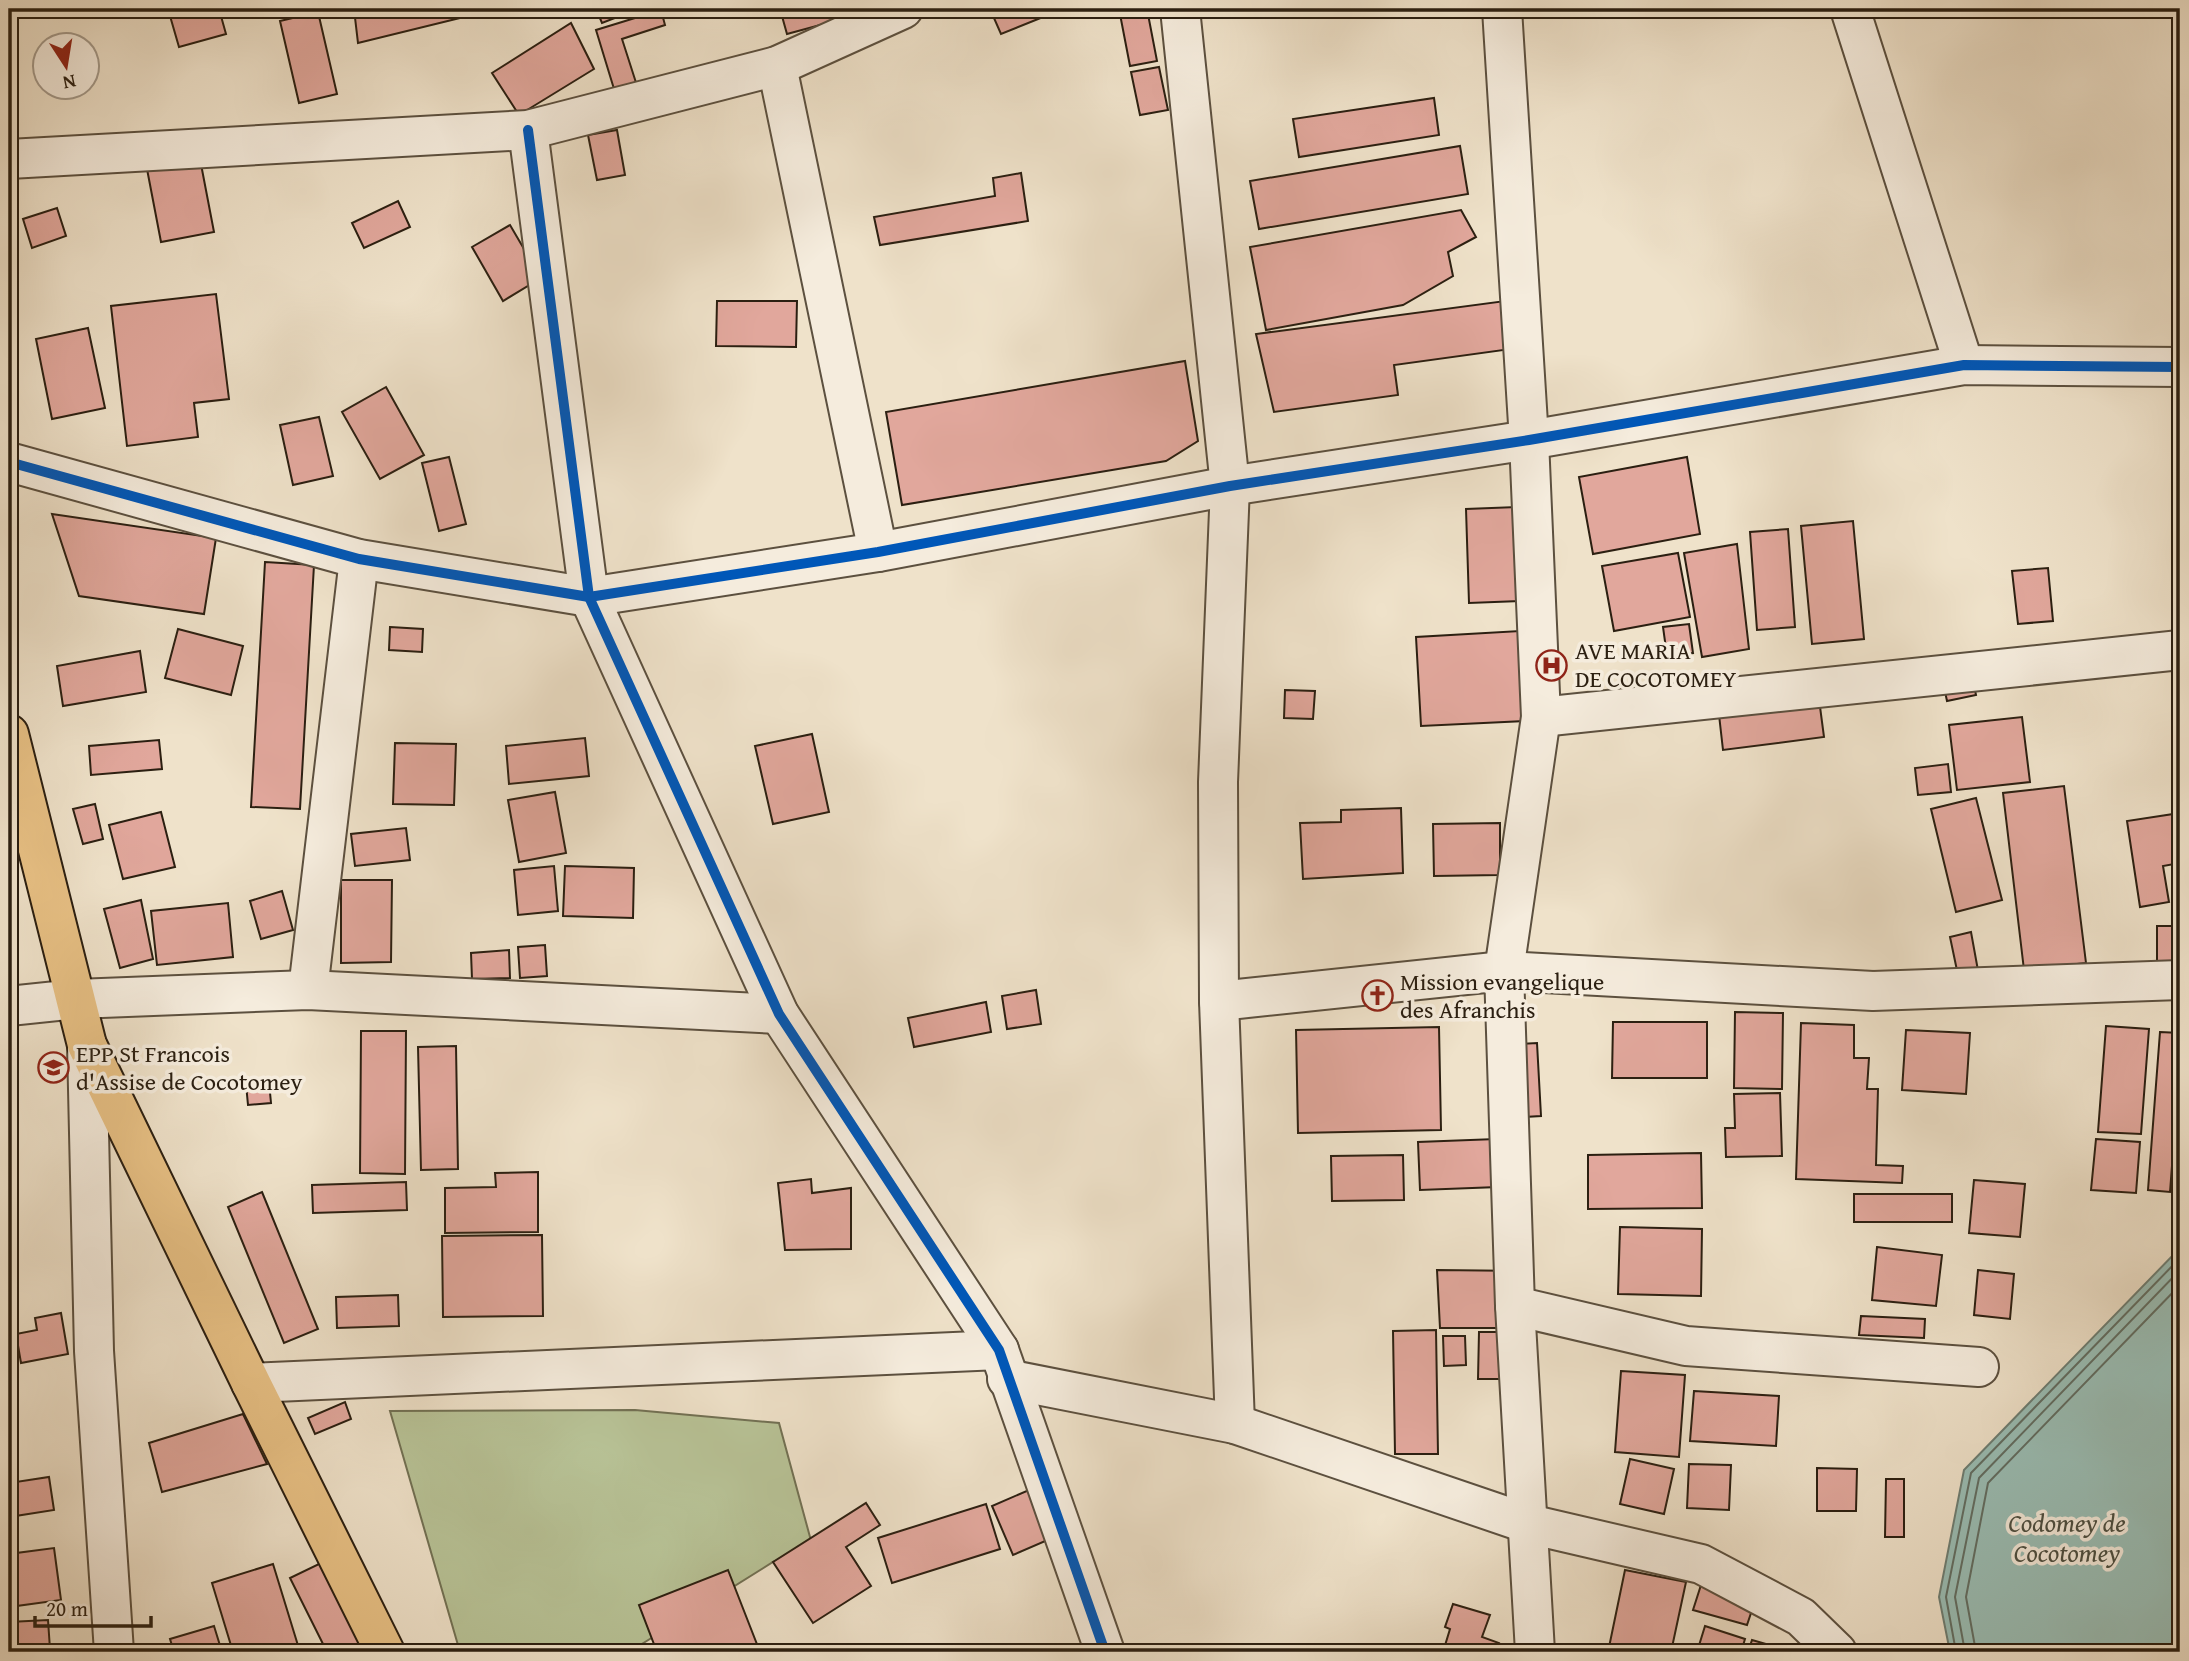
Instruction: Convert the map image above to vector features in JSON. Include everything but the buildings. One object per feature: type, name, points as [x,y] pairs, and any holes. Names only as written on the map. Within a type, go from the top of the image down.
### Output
[{"type":"main road","points":[[9,738],[87,1045],[385,1652]]},
{"type":"street","points":[[9,159],[528,130],[777,66],[902,9]]},
{"type":"street","points":[[1180,9],[1230,486],[1219,782],[1219,1001],[1236,1424]]},
{"type":"street","points":[[1502,9],[1529,440],[1541,717],[1504,971],[1515,1306],[1535,1652]]},
{"type":"street","points":[[1850,9],[1965,365]]},
{"type":"street","points":[[777,66],[878,552]]},
{"type":"street","points":[[528,130],[589,597],[779,1014],[1003,1364],[1105,1652]]},
{"type":"street","points":[[9,462],[359,559],[589,597],[878,552],[1230,486],[1529,440],[1965,365],[2180,367]]},
{"type":"street","points":[[308,990],[359,559]]},
{"type":"street","points":[[1541,717],[2180,650]]},
{"type":"street","points":[[1219,1001],[1504,971],[1873,991],[2180,980]]},
{"type":"street","points":[[9,1006],[76,999],[308,990],[779,1014]]},
{"type":"street","points":[[87,1045],[94,1351],[114,1652]]},
{"type":"street","points":[[1515,1306],[1686,1346],[1979,1367]]},
{"type":"street","points":[[251,1383],[1003,1364],[1236,1424],[1528,1524],[1701,1564],[1801,1617],[1837,1652]]},
{"type":"green space","points":[[635,1410],[779,1423],[813,1548],[773,1562],[629,1652],[460,1652],[390,1411]]},
{"type":"water","name":"Codomey de Cocotomey","points":[[2180,1248],[2180,1652],[1950,1652],[1939,1597],[1964,1470]]},
{"type":"cycle path","points":[[528,130],[589,597],[779,1014],[999,1350],[1105,1652]]},
{"type":"cycle path","points":[[9,462],[359,559],[589,597],[878,552],[1230,486],[1529,440],[1964,365],[2180,367]]},
{"type":"place","name":"AVE MARIA DE COCOTOMEY","points":[[1552,665]]},
{"type":"place","name":"Mission evangelique des Afranchis","points":[[1377,996]]},
{"type":"place","name":"EPP St Francois d'Assise de Cocotomey","points":[[53,1068]]}]
